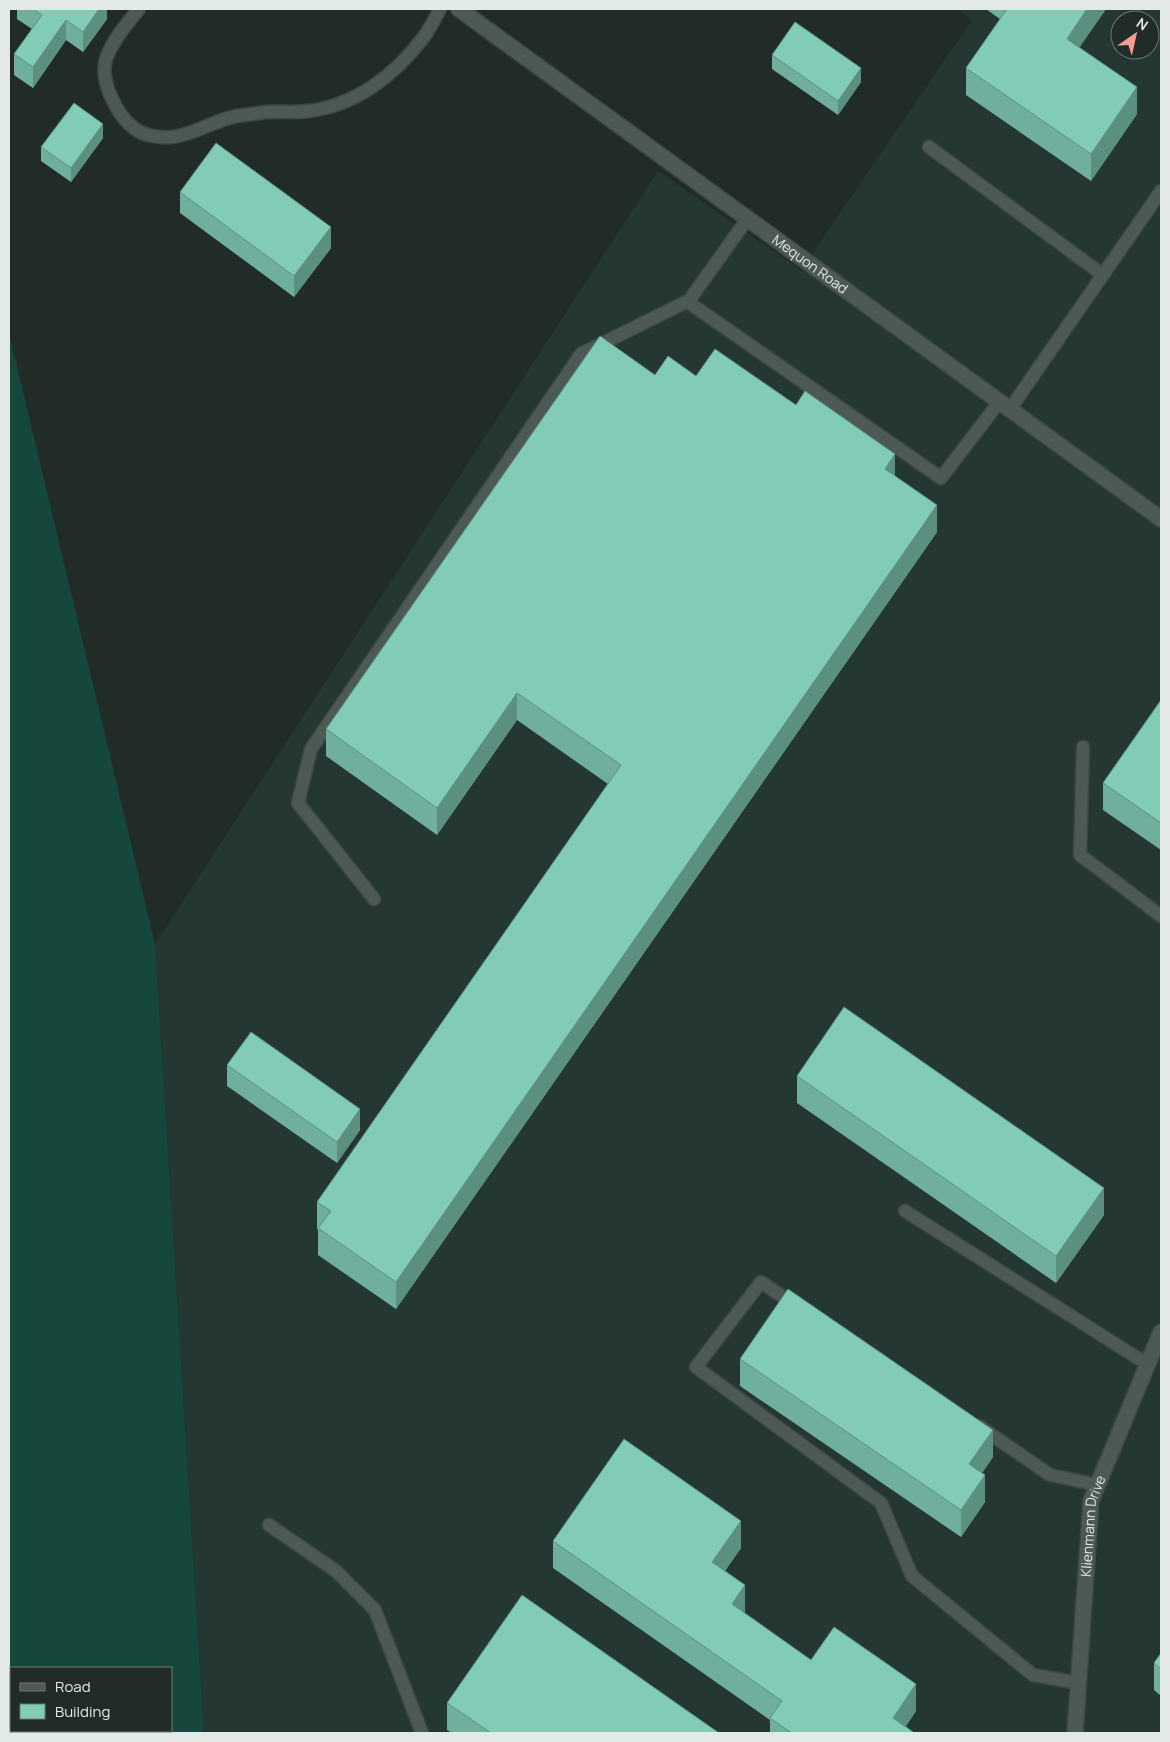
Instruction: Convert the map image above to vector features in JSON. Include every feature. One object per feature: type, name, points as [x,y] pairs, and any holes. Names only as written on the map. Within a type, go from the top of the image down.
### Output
[{"type":"street","name":"Mequon Road","points":[[460,9],[1161,518]]},
{"type":"street","name":"Klienmann Drive","points":[[1075,1733],[1092,1501],[1161,1332]]},
{"type":"lane","points":[[139,9],[117,38],[105,60],[106,86],[120,114],[136,130],[150,136],[172,137],[228,118],[267,112],[307,112],[338,106],[372,88],[399,65],[424,38],[440,9]]},
{"type":"lane","points":[[929,147],[1103,275]]},
{"type":"lane","points":[[688,301],[941,478],[1005,405],[1103,275],[1161,191]]},
{"type":"lane","points":[[374,899],[298,803],[311,748],[582,354],[688,301],[748,218]]},
{"type":"lane","points":[[1083,747],[1080,855],[1161,916]]},
{"type":"lane","points":[[905,1211],[1147,1364]]},
{"type":"lane","points":[[802,1309],[761,1282],[696,1367],[881,1503],[912,1576],[1033,1675],[1079,1683]]},
{"type":"lane","points":[[965,1416],[1050,1475],[1098,1485]]},
{"type":"lane","points":[[269,1525],[336,1571],[375,1610],[422,1733]]},
{"type":"shaded area","points":[[957,9],[1161,9],[1161,1733],[204,1733],[155,944],[658,171],[801,270],[972,20]]},
{"type":"green space","points":[[9,333],[155,944],[204,1733],[9,1733]]},
{"type":"building","points":[[33,9],[99,9],[83,32],[66,20],[33,67],[14,54],[42,15]]},
{"type":"building","points":[[1007,9],[1087,9],[1067,39],[1137,87],[1091,154],[966,68]]},
{"type":"building","points":[[795,22],[861,68],[838,101],[772,55]]},
{"type":"building","points":[[74,103],[103,124],[71,168],[41,147]]},
{"type":"building","points":[[216,143],[331,227],[294,276],[180,192]]},
{"type":"building","points":[[600,336],[655,375],[668,356],[696,376],[715,349],[796,405],[805,391],[895,454],[885,469],[937,505],[396,1282],[318,1228],[331,1211],[317,1202],[621,765],[517,693],[437,808],[326,729]]},
{"type":"building","points":[[1161,700],[1161,823],[1103,783]]},
{"type":"building","points":[[844,1007],[1104,1188],[1056,1256],[797,1076]]},
{"type":"building","points":[[251,1032],[360,1109],[337,1142],[227,1065]]},
{"type":"building","points":[[788,1289],[993,1430],[969,1464],[985,1475],[961,1510],[740,1359]]},
{"type":"building","points":[[624,1439],[741,1521],[712,1562],[745,1585],[732,1604],[811,1660],[834,1627],[916,1684],[893,1718],[912,1733],[792,1733],[770,1718],[782,1701],[553,1541]]},
{"type":"building","points":[[522,1595],[719,1733],[491,1733],[447,1703]]},
{"type":"building","points":[[1161,1653],[1161,1669],[1154,1663]]}]
